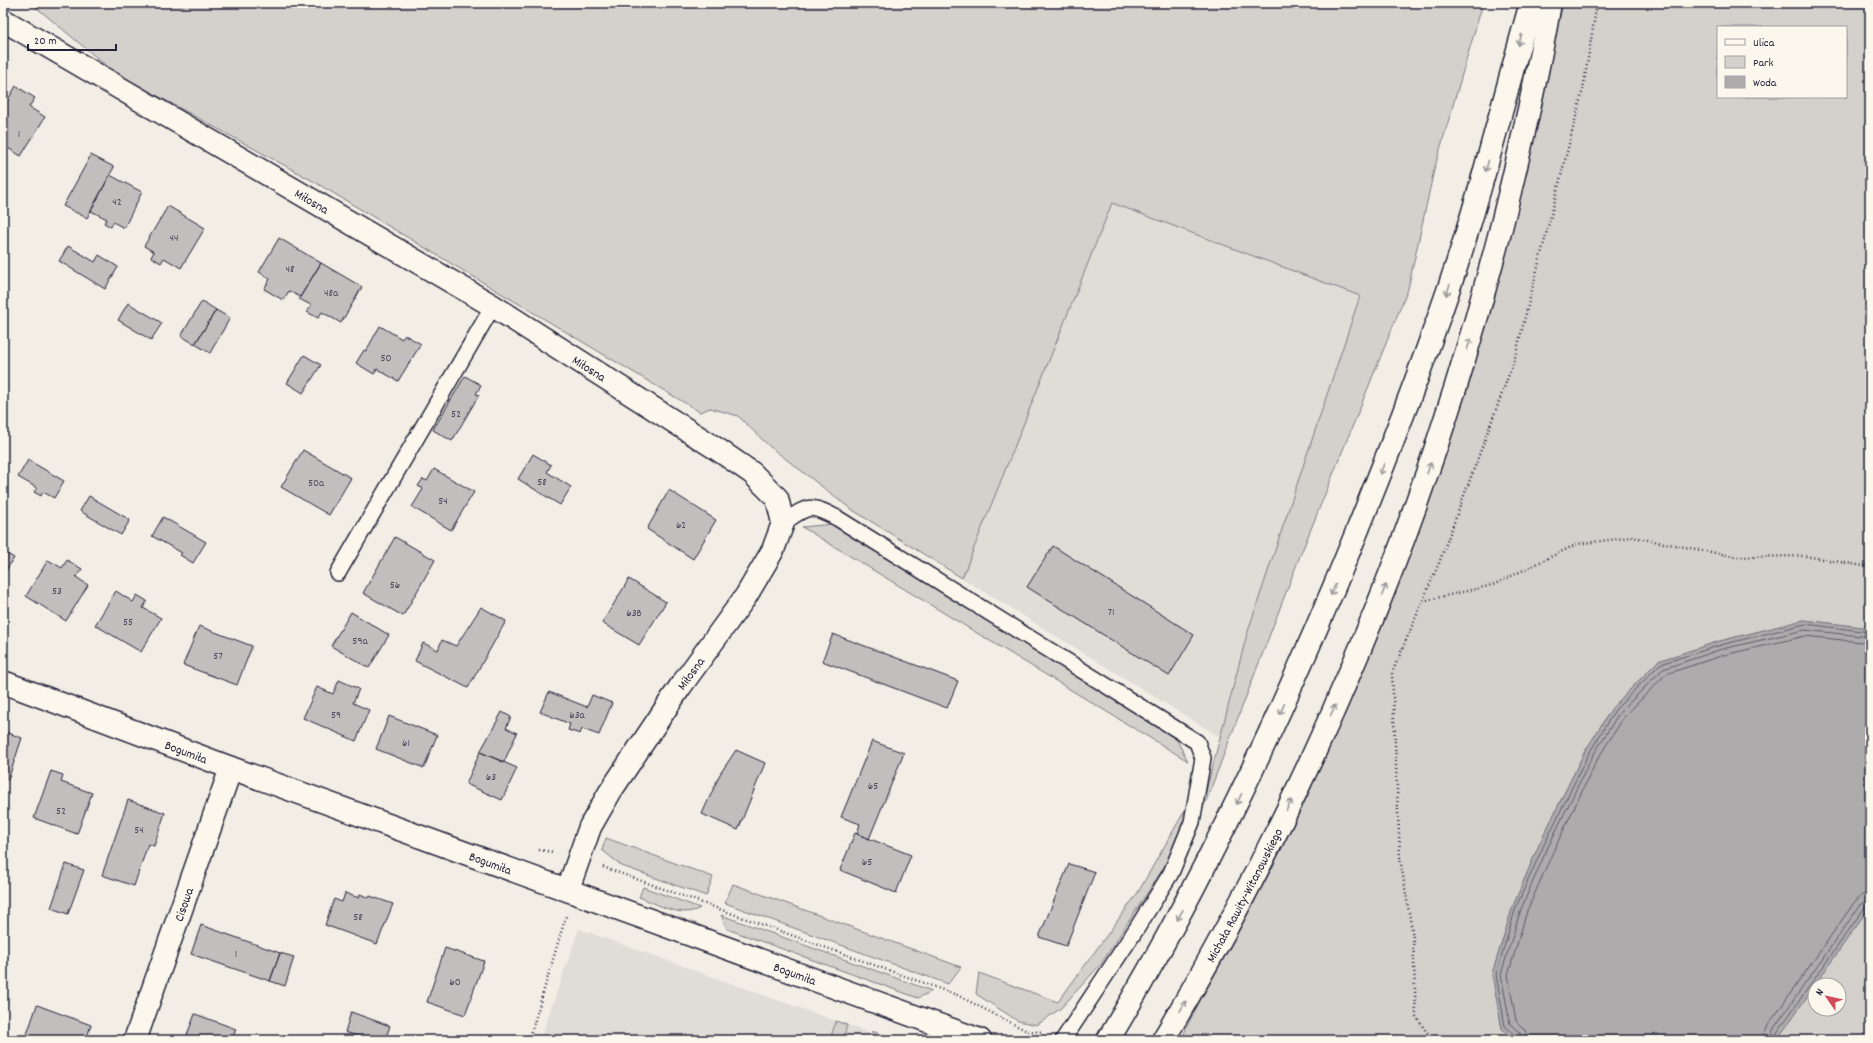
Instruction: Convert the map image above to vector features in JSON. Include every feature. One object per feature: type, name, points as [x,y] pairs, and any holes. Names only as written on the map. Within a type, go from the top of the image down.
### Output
[{"type":"street","points":[[1108,1040],[1182,912],[1256,764],[1299,671],[1409,399],[1456,266],[1481,186],[1531,3]]},
{"type":"street","name":"Michała Rawity-Witanowskiego","points":[[1163,1040],[1207,964],[1261,861],[1317,745],[1357,656],[1410,524],[1471,339],[1516,171],[1531,105],[1550,3]]},
{"type":"street","name":"Miłosna","points":[[3,20],[493,306],[720,451],[752,473],[777,498],[783,523],[773,550],[746,596],[680,687],[610,792],[590,827],[568,889]]},
{"type":"street","name":"Bogumiła","points":[[3,682],[231,768],[568,889],[980,1040]]},
{"type":"street","name":"Cisowa","points":[[135,1040],[231,768]]},
{"type":"lane","points":[[338,573],[493,306]]},
{"type":"lane","points":[[783,523],[804,510],[817,508],[836,518],[1197,742],[1203,758],[1194,815],[1171,873],[1137,928],[1063,1040]]},
{"type":"path","points":[[1432,1040],[1416,1016],[1413,937],[1400,857],[1392,673],[1439,563],[1514,361],[1583,89],[1597,3]]},
{"type":"path","points":[[1423,601],[1493,585],[1577,544],[1632,537],[1737,557],[1805,556],[1870,567]]},
{"type":"path","points":[[600,866],[957,995],[1027,1031],[1048,1032],[1071,1027]]},
{"type":"path","points":[[529,1040],[567,914]]},
{"type":"shaded area","points":[[1112,203],[1360,296],[1247,634],[1220,737],[962,578]]},
{"type":"shaded area","points":[[579,929],[836,1021],[890,1040],[540,1040]]},
{"type":"green space","points":[[31,3],[1483,3],[1434,170],[1408,289],[1298,561],[1198,822],[1247,634],[1360,296],[1112,203],[962,578],[851,509],[769,446],[738,416],[710,408],[700,412],[313,181],[114,72]]},
{"type":"green space","points":[[1563,3],[1870,3],[1870,628],[1804,620],[1720,641],[1658,661],[1612,708],[1584,753],[1539,845],[1513,906],[1492,974],[1502,1029],[1515,1040],[1182,1040],[1187,1026],[1219,963],[1273,866],[1307,797],[1368,659],[1420,526],[1481,337],[1531,147]]},
{"type":"green space","points":[[833,524],[1174,735],[1188,761],[802,527]]},
{"type":"green space","points":[[1192,798],[1168,861],[1101,964],[1061,1008],[1037,1025],[1018,1021],[976,994],[979,973],[1058,1002],[1137,894]]},
{"type":"green space","points":[[606,838],[713,877],[706,896],[622,866],[602,850]]},
{"type":"green space","points":[[733,884],[961,967],[948,984],[725,903]]},
{"type":"green space","points":[[643,887],[700,908],[685,912],[670,909],[639,897]]},
{"type":"green space","points":[[1870,906],[1870,1040],[1777,1040],[1807,996],[1807,1017],[1847,1017],[1847,977],[1820,977]]},
{"type":"green space","points":[[721,915],[932,991],[918,998],[727,929]]},
{"type":"green space","points":[[836,1021],[847,1025],[843,1040],[830,1040]]},
{"type":"green space","points":[[872,1031],[896,1040],[872,1040]]},
{"type":"water","points":[[1804,620],[1870,628],[1870,906],[1821,977],[1807,977],[1807,997],[1777,1040],[1515,1040],[1502,1029],[1492,974],[1513,906],[1539,845],[1584,753],[1612,708],[1658,661],[1720,641]]},
{"type":"building","points":[[16,86],[35,98],[29,107],[45,117],[21,156],[3,145],[3,108]]},
{"type":"building","points":[[91,155],[114,167],[87,218],[63,206]]},
{"type":"building","points":[[110,175],[142,192],[124,228],[113,222],[111,227],[104,223],[107,219],[91,211]]},
{"type":"building","points":[[168,206],[205,228],[181,268],[164,258],[161,263],[151,257],[154,252],[144,246]]},
{"type":"building","points":[[279,238],[321,263],[300,297],[289,291],[283,300],[264,289],[270,279],[259,272]]},
{"type":"building","points":[[68,246],[95,262],[99,255],[118,267],[105,289],[59,261]]},
{"type":"building","points":[[321,263],[362,287],[341,323],[322,312],[318,318],[307,312],[311,305],[299,299]]},
{"type":"building","points":[[202,301],[216,310],[195,344],[181,336]]},
{"type":"building","points":[[128,303],[162,323],[151,340],[118,320]]},
{"type":"building","points":[[216,310],[230,318],[210,353],[195,344]]},
{"type":"building","points":[[380,326],[402,339],[405,335],[421,344],[398,381],[377,369],[374,374],[356,363],[364,350],[366,351]]},
{"type":"building","points":[[304,355],[321,365],[303,393],[287,383]]},
{"type":"building","points":[[465,376],[481,385],[476,394],[479,395],[452,441],[433,430]]},
{"type":"building","points":[[303,450],[351,478],[329,515],[281,487]]},
{"type":"building","points":[[533,454],[551,465],[547,472],[571,487],[560,505],[518,479]]},
{"type":"building","points":[[28,460],[64,481],[54,498],[43,492],[41,496],[34,492],[37,488],[18,477]]},
{"type":"building","points":[[434,469],[474,492],[451,530],[412,507],[423,489],[418,486],[423,479],[427,481]]},
{"type":"building","points":[[669,490],[716,520],[693,559],[647,529]]},
{"type":"building","points":[[89,496],[130,520],[121,535],[80,511]]},
{"type":"building","points":[[163,517],[206,542],[193,563],[180,555],[182,553],[152,536]]},
{"type":"building","points":[[395,537],[435,560],[403,616],[363,593]]},
{"type":"building","points":[[3,543],[8,546],[4,552],[14,558],[3,575]]},
{"type":"building","points":[[1053,546],[1194,635],[1169,676],[1027,587]]},
{"type":"building","points":[[48,560],[62,568],[67,560],[82,569],[76,577],[88,585],[66,621],[26,596]]},
{"type":"building","points":[[629,579],[666,602],[639,645],[602,623]]},
{"type":"building","points":[[116,591],[133,602],[137,595],[147,601],[143,608],[161,618],[141,652],[95,625]]},
{"type":"building","points":[[481,607],[506,621],[468,688],[415,661],[423,643],[438,650],[442,640],[456,646]]},
{"type":"building","points":[[351,612],[389,635],[369,668],[331,646]]},
{"type":"building","points":[[199,626],[252,646],[237,685],[183,665]]},
{"type":"building","points":[[833,634],[958,681],[947,708],[822,661]]},
{"type":"building","points":[[339,680],[359,689],[353,703],[369,710],[356,741],[303,718],[317,687],[333,694]]},
{"type":"building","points":[[549,692],[587,707],[592,695],[612,703],[599,735],[582,729],[580,734],[568,730],[570,724],[540,712]]},
{"type":"building","points":[[502,712],[511,717],[506,728],[517,733],[504,762],[480,752]]},
{"type":"building","points":[[389,716],[437,735],[424,768],[376,749]]},
{"type":"building","points":[[3,731],[22,738],[8,780],[3,778]]},
{"type":"building","points":[[872,741],[904,753],[869,839],[857,834],[860,824],[841,817]]},
{"type":"building","points":[[736,750],[765,763],[738,830],[702,814],[720,774]]},
{"type":"building","points":[[480,752],[517,768],[502,800],[466,784]]},
{"type":"building","points":[[51,771],[63,775],[61,782],[92,793],[77,834],[34,818]]},
{"type":"building","points":[[128,800],[165,813],[154,846],[148,844],[134,886],[102,875]]},
{"type":"building","points":[[855,833],[911,855],[896,893],[840,870]]},
{"type":"building","points":[[66,864],[84,870],[68,914],[51,908]]},
{"type":"building","points":[[1069,864],[1095,872],[1066,946],[1039,937]]},
{"type":"building","points":[[345,893],[359,898],[360,894],[369,898],[370,896],[393,904],[377,944],[325,925],[334,899],[342,902]]},
{"type":"building","points":[[201,925],[280,953],[270,981],[191,954]]},
{"type":"building","points":[[445,948],[484,961],[465,1015],[427,1002]]},
{"type":"building","points":[[280,953],[294,957],[285,986],[270,981]]},
{"type":"building","points":[[37,1005],[91,1025],[86,1040],[25,1040]]},
{"type":"building","points":[[351,1012],[390,1026],[385,1040],[369,1040],[345,1032]]},
{"type":"building","points":[[195,1014],[236,1029],[232,1040],[185,1040]]}]
